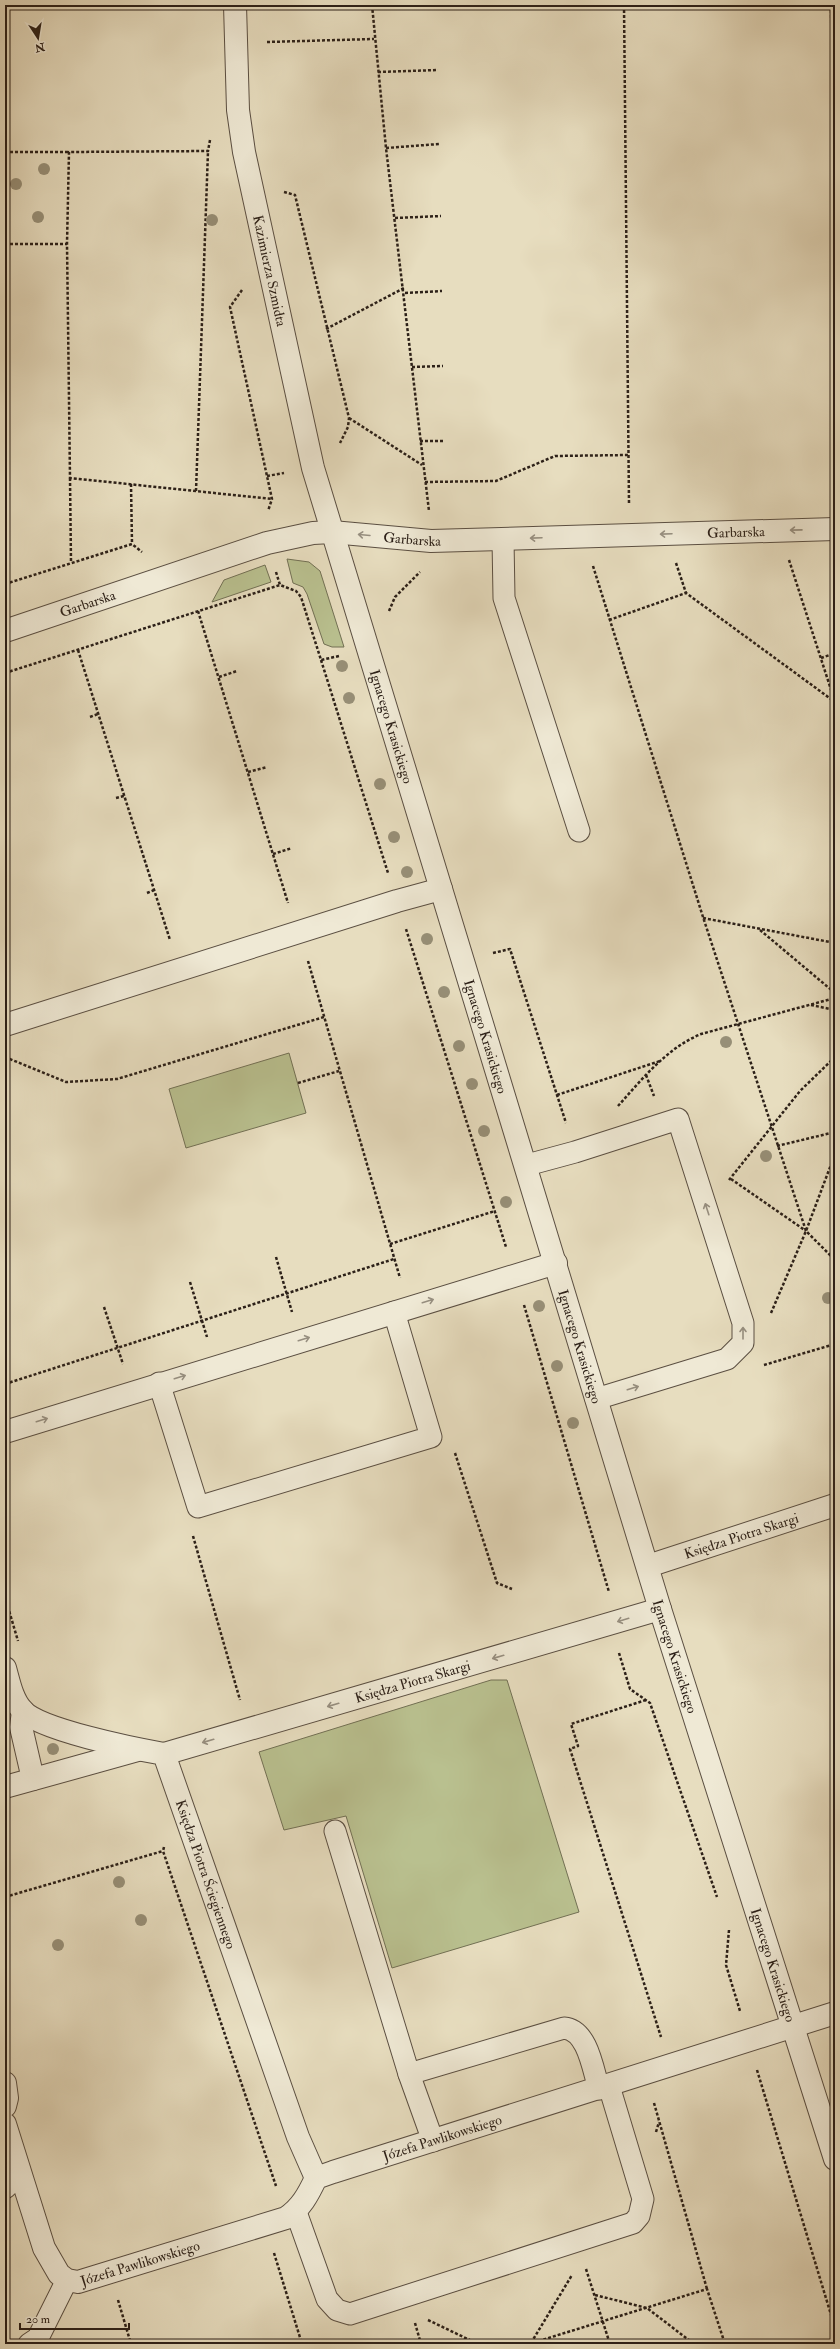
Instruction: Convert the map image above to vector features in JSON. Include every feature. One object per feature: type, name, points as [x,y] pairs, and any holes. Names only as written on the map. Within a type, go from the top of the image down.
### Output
[{"type":"street","name":"Kazimierza Szmidta","points":[[235,5],[238,110],[244,152],[313,468],[332,532]]},
{"type":"street","name":"Garbarska","points":[[5,631],[267,543],[313,533],[332,532],[432,541],[835,529]]},
{"type":"street","name":"Ignacego Krasickiego","points":[[332,532],[527,1165],[660,1609],[792,2028],[835,2159]]},
{"type":"street","points":[[5,1025],[299,931],[442,889]]},
{"type":"street","points":[[5,1432],[159,1383],[556,1263]]},
{"type":"street","name":"Księdza Piotra Skargi","points":[[648,1566],[835,1505]]},
{"type":"street","name":"Księdza Piotra Skargi","points":[[164,1754],[660,1609]]},
{"type":"street","points":[[5,1668],[15,1700],[23,1712],[49,1726],[141,1750],[164,1754]]},
{"type":"street","points":[[23,1712],[21,1727],[33,1779]]},
{"type":"street","points":[[5,1787],[141,1750]]},
{"type":"street","name":"Księdza Piotra Ściegiennego","points":[[164,1754],[298,2137],[316,2178]]},
{"type":"street","name":"Józefa Pawlikowskiego","points":[[67,2280],[86,2280],[110,2274],[286,2218],[296,2212],[305,2200],[316,2178],[835,2014]]},
{"type":"street","points":[[5,2083],[7,2098],[5,2106]]},
{"type":"street","points":[[5,2124],[12,2181],[44,2248],[59,2274],[67,2280]]},
{"type":"lane","points":[[503,539],[504,598],[579,831]]},
{"type":"lane","points":[[527,1165],[575,1152],[671,1121],[700,1189],[743,1323],[743,1343],[727,1359],[596,1399]]},
{"type":"lane","points":[[159,1383],[198,1507],[431,1437],[402,1310]]},
{"type":"lane","points":[[335,1831],[409,2074],[433,2141]]},
{"type":"lane","points":[[296,2212],[327,2299],[337,2310],[350,2314],[580,2249],[633,2223],[639,2216],[643,2207],[643,2199],[604,2087],[578,2032],[564,2028],[409,2074]]},
{"type":"lane","points":[[30,2344],[38,2338],[67,2280]]},
{"type":"path","points":[[372,5],[374,39],[386,148],[404,288],[422,465],[429,514]]},
{"type":"path","points":[[624,5],[630,512]]},
{"type":"path","points":[[831,5],[835,300]]},
{"type":"path","points":[[266,42],[374,39]]},
{"type":"path","points":[[378,72],[438,70]]},
{"type":"path","points":[[196,491],[208,151],[210,137]]},
{"type":"path","points":[[386,148],[439,144]]},
{"type":"path","points":[[5,152],[208,151]]},
{"type":"path","points":[[69,152],[67,244],[71,563]]},
{"type":"path","points":[[280,191],[294,196],[349,418],[348,427],[337,448]]},
{"type":"path","points":[[395,218],[441,216]]},
{"type":"path","points":[[5,244],[67,244]]},
{"type":"path","points":[[244,287],[230,307],[272,499],[268,510],[261,518],[280,585]]},
{"type":"path","points":[[326,329],[404,288]]},
{"type":"path","points":[[404,293],[442,291]]},
{"type":"path","points":[[412,367],[443,366]]},
{"type":"path","points":[[349,418],[422,465]]},
{"type":"path","points":[[420,441],[445,441]]},
{"type":"path","points":[[425,482],[496,481],[555,456],[629,455]]},
{"type":"path","points":[[70,478],[272,499]]},
{"type":"path","points":[[132,484],[132,544]]},
{"type":"path","points":[[5,584],[132,544]]},
{"type":"path","points":[[132,544],[146,555]]},
{"type":"path","points":[[787,554],[835,702]]},
{"type":"path","points":[[673,556],[686,593],[835,702]]},
{"type":"path","points":[[592,564],[703,917],[806,1231]]},
{"type":"path","points":[[5,673],[280,585],[296,591],[301,598],[321,660],[367,649]]},
{"type":"path","points":[[609,620],[686,593]]},
{"type":"path","points":[[198,611],[290,910]]},
{"type":"path","points":[[78,650],[172,947]]},
{"type":"path","points":[[821,658],[835,653]]},
{"type":"path","points":[[219,677],[237,671]]},
{"type":"path","points":[[90,717],[98,714]]},
{"type":"path","points":[[248,772],[267,767]]},
{"type":"path","points":[[116,798],[124,796]]},
{"type":"path","points":[[273,854],[292,848]]},
{"type":"path","points":[[147,892],[154,890]]},
{"type":"path","points":[[703,917],[760,930],[835,943]]},
{"type":"path","points":[[760,930],[835,993]]},
{"type":"path","points":[[299,931],[390,1244],[394,1259],[402,1310]]},
{"type":"path","points":[[464,961],[510,949],[575,1152]]},
{"type":"path","points":[[614,1110],[646,1074],[684,1041],[702,1034],[835,998]]},
{"type":"path","points":[[810,1005],[835,1010]]},
{"type":"path","points":[[5,1057],[66,1082],[117,1079],[324,1016]]},
{"type":"path","points":[[700,1189],[731,1179],[800,1092],[835,1057]]},
{"type":"path","points":[[557,1095],[663,1060]]},
{"type":"path","points":[[298,1083],[340,1071]]},
{"type":"path","points":[[646,1074],[671,1121]]},
{"type":"path","points":[[777,1146],[835,1132]]},
{"type":"path","points":[[770,1317],[806,1231],[835,1154]]},
{"type":"path","points":[[731,1179],[806,1231],[835,1260]]},
{"type":"path","points":[[390,1244],[495,1211]]},
{"type":"path","points":[[276,1257],[301,1340]]},
{"type":"path","points":[[5,1384],[394,1259]]},
{"type":"path","points":[[190,1282],[216,1366]]},
{"type":"path","points":[[104,1308],[132,1392]]},
{"type":"path","points":[[732,1354],[748,1366],[767,1364],[835,1344]]},
{"type":"path","points":[[191,1530],[241,1702]]},
{"type":"path","points":[[610,1624],[630,1689],[650,1703],[719,1901]]},
{"type":"path","points":[[646,1700],[571,1724],[578,1746],[570,1749],[662,2041]]},
{"type":"path","points":[[165,1841],[163,1852],[277,2191]]},
{"type":"path","points":[[5,1897],[163,1852]]},
{"type":"path","points":[[726,1923],[729,1930],[726,1965],[835,2328]]},
{"type":"path","points":[[653,2099],[707,2289],[725,2344]]},
{"type":"path","points":[[266,2225],[302,2344]]},
{"type":"path","points":[[580,2249],[610,2341]]},
{"type":"path","points":[[530,2344],[580,2249]]},
{"type":"path","points":[[110,2274],[131,2344]]},
{"type":"path","points":[[530,2344],[707,2289]]},
{"type":"path","points":[[595,2294],[647,2308],[694,2344]]},
{"type":"path","points":[[425,2319],[478,2344]]},
{"type":"path","points":[[830,2344],[835,2339]]},
{"type":"green space","points":[[287,559],[309,562],[320,571],[344,647],[332,647],[324,644],[307,594],[303,587],[293,583]]},
{"type":"green space","points":[[265,565],[271,582],[212,602],[224,580]]},
{"type":"green space","points":[[289,1053],[306,1113],[186,1148],[169,1089]]},
{"type":"green space","points":[[491,1680],[507,1680],[579,1912],[392,1968],[346,1816],[284,1830],[259,1752]]}]
